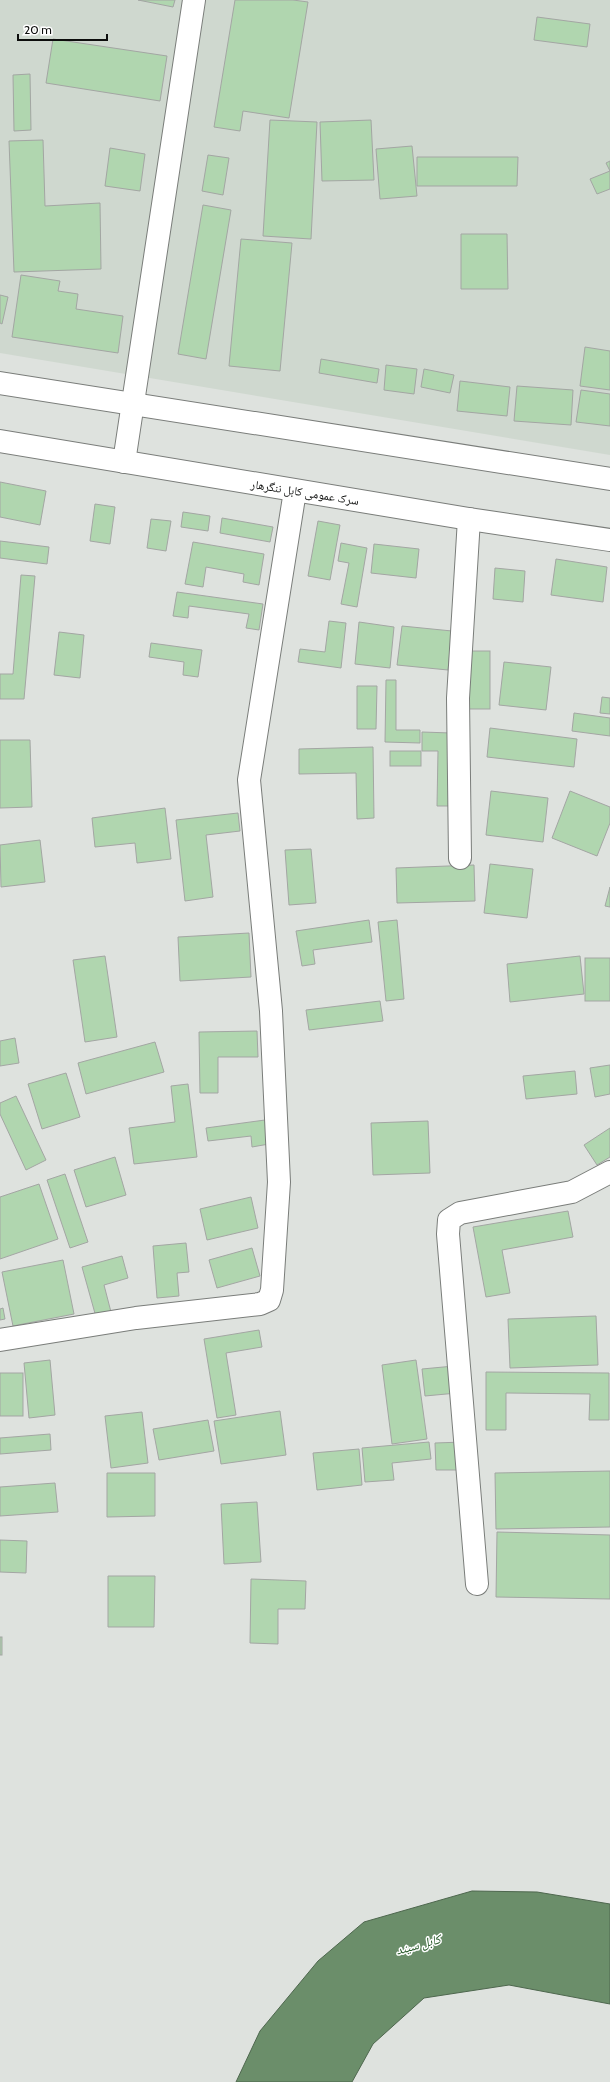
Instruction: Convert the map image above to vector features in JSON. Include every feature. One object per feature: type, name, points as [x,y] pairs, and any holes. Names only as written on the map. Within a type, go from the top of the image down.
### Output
[{"type":"main road","points":[[124,462],[194,0]]},
{"type":"main road","points":[[0,383],[132,405],[610,479]]},
{"type":"main road","name":"سرک عمومی کابل ننگرهار","points":[[0,441],[469,520],[610,540]]},
{"type":"main road","points":[[0,1340],[136,1318],[260,1304],[269,1300],[272,1290],[279,1182],[271,1011],[249,780],[295,491]]},
{"type":"main road","points":[[460,858],[458,698],[469,520]]},
{"type":"main road","points":[[477,1584],[448,1234],[449,1220],[460,1213],[572,1192],[610,1172]]},
{"type":"shaded area","points":[[0,0],[610,0],[610,455],[0,353]]},
{"type":"water","name":"کابل سيند","points":[[472,1891],[537,1892],[610,1904],[610,2004],[509,1985],[424,1998],[373,2044],[352,2082],[236,2082],[260,2031],[318,1961],[364,1922]]},
{"type":"building","points":[[138,0],[175,0],[173,7]]},
{"type":"building","points":[[235,0],[293,0],[308,2],[289,118],[243,111],[240,131],[214,127]]},
{"type":"building","points":[[537,17],[590,24],[587,47],[534,40]]},
{"type":"building","points":[[53,39],[167,56],[160,101],[46,83]]},
{"type":"building","points":[[30,74],[31,130],[14,131],[13,75]]},
{"type":"building","points":[[270,120],[317,122],[311,239],[263,236]]},
{"type":"building","points":[[371,120],[374,180],[322,181],[320,122]]},
{"type":"building","points":[[43,140],[45,206],[100,203],[101,269],[14,272],[9,141]]},
{"type":"building","points":[[412,146],[417,196],[380,199],[376,149]]},
{"type":"building","points":[[110,148],[145,154],[140,191],[105,186]]},
{"type":"building","points":[[208,155],[229,158],[223,195],[202,191]]},
{"type":"building","points":[[417,157],[518,157],[517,186],[417,186]]},
{"type":"building","points":[[610,161],[610,171],[606,163]]},
{"type":"building","points":[[610,171],[610,189],[597,194],[590,179]]},
{"type":"building","points":[[203,205],[231,210],[206,359],[178,354]]},
{"type":"building","points":[[461,234],[507,234],[508,289],[461,289]]},
{"type":"building","points":[[241,239],[292,243],[280,371],[229,366]]},
{"type":"building","points":[[21,275],[60,281],[58,291],[78,294],[76,309],[123,316],[118,353],[12,337]]},
{"type":"building","points":[[0,295],[8,297],[2,324],[0,323]]},
{"type":"building","points":[[585,347],[610,351],[610,390],[580,386]]},
{"type":"building","points":[[321,359],[379,369],[377,383],[319,373]]},
{"type":"building","points":[[386,365],[417,369],[414,394],[384,390]]},
{"type":"building","points":[[424,369],[454,375],[450,393],[421,387]]},
{"type":"building","points":[[460,381],[510,387],[507,416],[457,411]]},
{"type":"building","points":[[517,386],[573,390],[571,425],[514,421]]},
{"type":"building","points":[[581,390],[610,394],[610,426],[576,422]]},
{"type":"building","points":[[0,482],[46,491],[40,525],[0,517]]},
{"type":"building","points":[[95,504],[115,507],[110,544],[90,541]]},
{"type":"building","points":[[183,512],[210,516],[208,531],[181,527]]},
{"type":"building","points":[[222,518],[273,527],[270,542],[220,533]]},
{"type":"building","points":[[151,519],[171,521],[166,551],[147,548]]},
{"type":"building","points":[[318,521],[340,525],[330,580],[308,576]]},
{"type":"building","points":[[0,541],[49,547],[47,564],[0,558]]},
{"type":"building","points":[[193,542],[264,554],[259,585],[243,582],[244,574],[206,567],[203,587],[185,584]]},
{"type":"building","points":[[341,543],[367,548],[357,607],[341,604],[349,563],[338,561]]},
{"type":"building","points":[[374,544],[419,549],[416,578],[371,573]]},
{"type":"building","points":[[556,559],[607,567],[603,602],[551,595]]},
{"type":"building","points":[[495,568],[525,571],[523,602],[493,599]]},
{"type":"building","points":[[21,575],[35,576],[24,699],[0,699],[0,674],[13,674]]},
{"type":"building","points":[[177,592],[263,604],[259,630],[246,628],[249,614],[189,606],[188,618],[173,616]]},
{"type":"building","points":[[329,621],[346,623],[341,668],[298,662],[300,649],[325,652]]},
{"type":"building","points":[[359,622],[394,627],[390,668],[355,664]]},
{"type":"building","points":[[402,626],[452,631],[448,670],[397,665]]},
{"type":"building","points":[[59,632],[84,635],[80,678],[54,675]]},
{"type":"building","points":[[151,643],[202,650],[198,677],[183,675],[184,662],[149,657]]},
{"type":"building","points":[[468,651],[490,651],[490,709],[468,709]]},
{"type":"building","points":[[504,662],[551,667],[546,710],[499,705]]},
{"type":"building","points":[[386,680],[396,680],[396,730],[420,730],[420,743],[385,742]]},
{"type":"building","points":[[357,686],[377,686],[376,729],[357,729]]},
{"type":"building","points":[[602,697],[610,698],[610,714],[600,713]]},
{"type":"building","points":[[574,713],[610,718],[610,736],[572,731]]},
{"type":"building","points":[[490,728],[577,739],[574,767],[487,757]]},
{"type":"building","points":[[422,732],[451,733],[450,806],[437,806],[438,751],[422,751]]},
{"type":"building","points":[[0,740],[30,740],[32,807],[0,808]]},
{"type":"building","points":[[373,747],[374,818],[357,819],[356,773],[299,774],[299,749]]},
{"type":"building","points":[[390,751],[421,751],[421,766],[390,766]]},
{"type":"building","points":[[491,791],[548,798],[543,842],[486,835]]},
{"type":"building","points":[[570,791],[610,807],[610,823],[597,856],[552,838]]},
{"type":"building","points":[[165,808],[171,859],[137,863],[135,843],[95,847],[92,818]]},
{"type":"building","points":[[238,813],[240,831],[206,835],[213,897],[185,901],[176,820]]},
{"type":"building","points":[[40,840],[45,882],[1,887],[0,845]]},
{"type":"building","points":[[311,849],[316,903],[289,905],[285,850]]},
{"type":"building","points":[[490,864],[533,869],[527,918],[484,913]]},
{"type":"building","points":[[474,865],[475,901],[397,903],[396,868]]},
{"type":"building","points":[[610,887],[610,907],[605,906]]},
{"type":"building","points":[[369,920],[372,942],[313,950],[315,964],[302,966],[296,931]]},
{"type":"building","points":[[397,920],[404,999],[386,1001],[378,922]]},
{"type":"building","points":[[249,933],[251,977],[180,981],[178,937]]},
{"type":"building","points":[[105,956],[117,1037],[85,1042],[73,960]]},
{"type":"building","points":[[580,956],[584,994],[510,1002],[507,964]]},
{"type":"building","points":[[585,958],[610,958],[610,1001],[585,1001]]},
{"type":"building","points":[[380,1001],[383,1021],[309,1030],[306,1010]]},
{"type":"building","points":[[257,1031],[258,1057],[218,1057],[218,1093],[200,1093],[199,1032]]},
{"type":"building","points":[[15,1038],[19,1063],[0,1066],[0,1041]]},
{"type":"building","points":[[155,1042],[164,1072],[86,1094],[78,1063]]},
{"type":"building","points":[[610,1065],[610,1094],[595,1097],[590,1068]]},
{"type":"building","points":[[575,1071],[577,1094],[526,1099],[523,1076]]},
{"type":"building","points":[[66,1073],[80,1117],[42,1129],[28,1084]]},
{"type":"building","points":[[188,1084],[197,1157],[134,1164],[129,1128],[175,1122],[171,1086]]},
{"type":"building","points":[[16,1096],[46,1160],[26,1170],[0,1114],[0,1103]]},
{"type":"building","points":[[265,1120],[269,1144],[252,1147],[251,1136],[208,1141],[206,1128]]},
{"type":"building","points":[[428,1121],[430,1173],[373,1175],[371,1123]]},
{"type":"building","points":[[610,1128],[610,1157],[597,1165],[584,1145]]},
{"type":"building","points":[[115,1157],[126,1195],[86,1207],[74,1170]]},
{"type":"building","points":[[65,1174],[88,1242],[70,1248],[47,1180]]},
{"type":"building","points":[[39,1184],[58,1239],[0,1259],[0,1197]]},
{"type":"building","points":[[251,1197],[258,1228],[207,1240],[200,1209]]},
{"type":"building","points":[[568,1211],[573,1237],[502,1250],[510,1293],[486,1297],[473,1227]]},
{"type":"building","points":[[186,1243],[189,1272],[177,1273],[179,1296],[157,1298],[153,1246]]},
{"type":"building","points":[[252,1248],[260,1276],[217,1288],[209,1260]]},
{"type":"building","points":[[122,1256],[128,1278],[104,1285],[111,1312],[96,1317],[82,1267]]},
{"type":"building","points":[[63,1260],[74,1314],[13,1326],[2,1272]]},
{"type":"building","points":[[3,1308],[5,1319],[0,1320],[0,1309]]},
{"type":"building","points":[[596,1316],[598,1365],[510,1368],[508,1319]]},
{"type":"building","points":[[259,1330],[262,1347],[226,1353],[236,1415],[217,1418],[204,1339]]},
{"type":"building","points":[[50,1360],[55,1415],[29,1418],[24,1363]]},
{"type":"building","points":[[416,1360],[427,1439],[392,1444],[382,1365]]},
{"type":"building","points":[[454,1366],[457,1393],[425,1396],[422,1369]]},
{"type":"building","points":[[486,1372],[609,1373],[609,1420],[589,1420],[590,1394],[506,1393],[506,1430],[486,1430]]},
{"type":"building","points":[[0,1373],[23,1373],[23,1416],[0,1416]]},
{"type":"building","points":[[280,1411],[286,1455],[221,1464],[214,1421]]},
{"type":"building","points":[[142,1412],[148,1463],[111,1468],[105,1416]]},
{"type":"building","points":[[208,1420],[214,1451],[159,1460],[153,1429]]},
{"type":"building","points":[[50,1434],[51,1450],[0,1454],[0,1438]]},
{"type":"building","points":[[429,1442],[431,1459],[392,1463],[394,1480],[365,1482],[362,1448]]},
{"type":"building","points":[[463,1442],[464,1470],[436,1470],[435,1443]]},
{"type":"building","points":[[359,1449],[362,1485],[317,1490],[313,1453]]},
{"type":"building","points":[[610,1471],[610,1527],[496,1529],[495,1473]]},
{"type":"building","points":[[107,1473],[155,1473],[155,1516],[107,1517]]},
{"type":"building","points":[[55,1483],[58,1512],[0,1516],[0,1487]]},
{"type":"building","points":[[257,1502],[261,1562],[224,1564],[221,1504]]},
{"type":"building","points":[[497,1532],[610,1535],[610,1599],[496,1597]]},
{"type":"building","points":[[0,1540],[27,1541],[26,1573],[0,1572]]},
{"type":"building","points":[[108,1576],[155,1576],[154,1627],[108,1627]]},
{"type":"building","points":[[251,1579],[306,1581],[305,1609],[278,1609],[278,1644],[250,1643]]},
{"type":"building","points":[[0,1637],[2,1637],[2,1655],[0,1655]]}]
